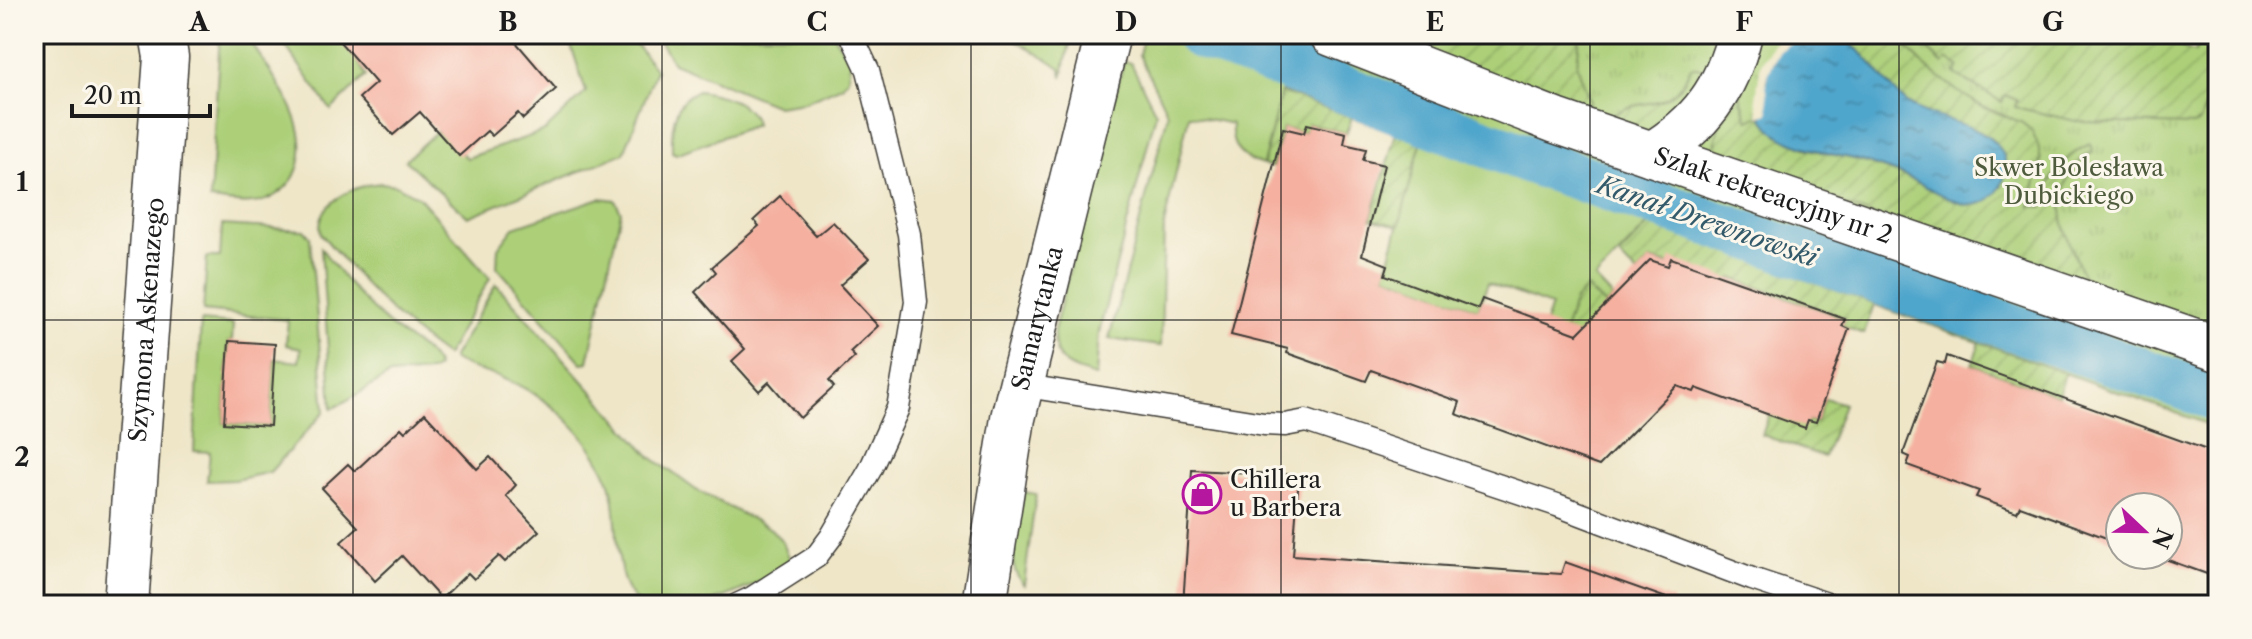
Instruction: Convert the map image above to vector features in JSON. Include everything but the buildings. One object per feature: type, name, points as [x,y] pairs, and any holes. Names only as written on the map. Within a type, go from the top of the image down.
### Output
[{"type":"street","name":"Szymona Askenazego","points":[[126,605],[166,57],[162,34]]},
{"type":"street","name":"Samarytanka","points":[[984,605],[1020,385],[1108,34]]},
{"type":"street","name":"Szlak rekreacyjny nr 2","points":[[1332,34],[1556,121],[2218,349]]},
{"type":"street","points":[[1652,154],[1694,124],[1710,106],[1723,82],[1740,34]]},
{"type":"lane","points":[[737,605],[816,557],[870,470],[898,408],[916,302],[909,234],[868,70],[851,34]]},
{"type":"lane","points":[[1020,385],[1264,424],[1285,425],[1306,421],[1548,502],[1830,605]]},
{"type":"green space","points":[[220,34],[244,34],[282,89],[298,123],[300,159],[294,177],[276,194],[259,202],[243,204],[210,200]]},
{"type":"green space","points":[[277,34],[349,34],[345,37],[366,76],[331,110]]},
{"type":"green space","points":[[564,34],[628,34],[656,70],[624,153],[468,217],[405,160],[437,131],[467,158],[545,131],[586,92],[570,42]]},
{"type":"green space","points":[[655,34],[833,34],[850,62],[848,78],[842,86],[804,102],[777,106],[673,63]]},
{"type":"green space","points":[[1006,34],[1072,34],[1062,78],[1061,68]]},
{"type":"green space","points":[[1144,34],[1304,34],[2218,361],[2218,428],[1649,224],[1595,279],[1613,298],[1605,306],[1587,289],[1561,339],[1542,332],[1551,306],[1488,283],[1478,309],[1385,275],[1421,142],[1282,92],[1263,165],[1238,151],[1233,140],[1232,124],[1189,115],[1164,225],[1161,346],[1109,339],[1168,114],[1139,55]]},
{"type":"green space","name":"Skwer Bolesława Dubickiego","points":[[1220,34],[2141,34],[2218,60],[2218,390],[1485,136]]},
{"type":"green space","points":[[1360,34],[1580,34],[1577,65],[1590,102],[1585,109]]},
{"type":"green space","points":[[1830,34],[1893,34],[1923,64],[1956,90],[2031,130],[2041,161],[2030,206],[2043,207],[2048,187],[2058,170],[2072,155],[2090,144],[2093,152],[2076,167],[2066,184],[2062,201],[2068,238],[2092,294],[1719,160],[1716,142],[1719,126],[1740,95],[1748,120],[1763,115],[1777,132],[1805,148],[1858,160],[1900,174],[1964,204],[1987,201],[2002,185],[1996,142],[1909,104],[1856,49]]},
{"type":"green space","points":[[1911,34],[2141,34],[2195,52],[2201,34],[2218,34],[2218,70],[2200,122],[2193,125],[2080,122],[2015,107],[2017,100],[2005,95],[2002,102],[1955,74],[1959,67],[1947,59],[1943,64]]},
{"type":"green space","points":[[1124,61],[1131,63],[1156,113],[1099,332],[1096,376],[1070,367],[1059,357],[1054,330]]},
{"type":"green space","points":[[1691,67],[1708,72],[1657,137],[1611,118],[1631,107],[1663,100],[1673,94]]},
{"type":"green space","points":[[698,91],[741,105],[753,117],[755,125],[676,154],[672,152],[675,116],[683,100]]},
{"type":"green space","points":[[1281,92],[1352,117],[1346,133],[1308,124],[1304,133],[1283,128],[1272,167],[1263,165]]},
{"type":"green space","points":[[1396,133],[1421,142],[1399,226],[1371,219]]},
{"type":"green space","points":[[381,183],[396,185],[419,197],[490,278],[446,356],[394,314],[321,234],[324,213],[330,204],[360,187]]},
{"type":"green space","points":[[600,198],[615,200],[621,212],[588,362],[582,363],[497,267],[498,248],[514,227]]},
{"type":"green space","points":[[1649,224],[1874,304],[1864,334],[1842,326],[1845,318],[1732,278],[1650,260],[1637,274],[1619,256]]},
{"type":"green space","points":[[222,225],[304,230],[310,237],[325,411],[270,472],[235,480],[207,481],[210,452],[194,451],[201,321],[233,324],[224,423],[270,426],[274,359],[299,362],[301,348],[286,345],[288,320],[203,311],[207,257],[220,257]]},
{"type":"green space","points":[[321,248],[368,305],[428,354],[437,368],[430,372],[390,375],[332,409]]},
{"type":"green space","points":[[496,284],[651,457],[696,490],[771,529],[782,541],[790,559],[784,566],[749,587],[693,605],[642,605],[631,596],[620,566],[612,492],[608,478],[590,446],[566,418],[537,395],[452,359]]},
{"type":"green space","points":[[1587,288],[1619,319],[1589,349],[1561,339],[1575,300]]},
{"type":"green space","points":[[1980,342],[2065,373],[2058,396],[1972,365]]},
{"type":"green space","points":[[1825,398],[1844,404],[1824,457],[1762,435],[1769,415],[1816,422]]},
{"type":"green space","points":[[1024,492],[1036,494],[1024,585],[1017,576],[1013,553]]},
{"type":"water","points":[[1792,34],[1828,34],[1839,38],[1860,51],[1909,104],[1987,136],[2003,154],[2006,164],[2005,175],[1995,195],[1976,205],[1964,204],[1898,173],[1816,151],[1774,132],[1765,122],[1762,100],[1772,56]]},
{"type":"pier","points":[[1783,34],[1798,34],[1799,37],[1781,50],[1775,59],[1766,80],[1769,113],[1759,116],[1756,98],[1761,64],[1774,42]]},
{"type":"waterway","name":"Kanał Drewnowski","points":[[1199,34],[1530,160],[2218,398]]},
{"type":"place","name":"Chillera u Barbera","points":[[1202,494]]}]
